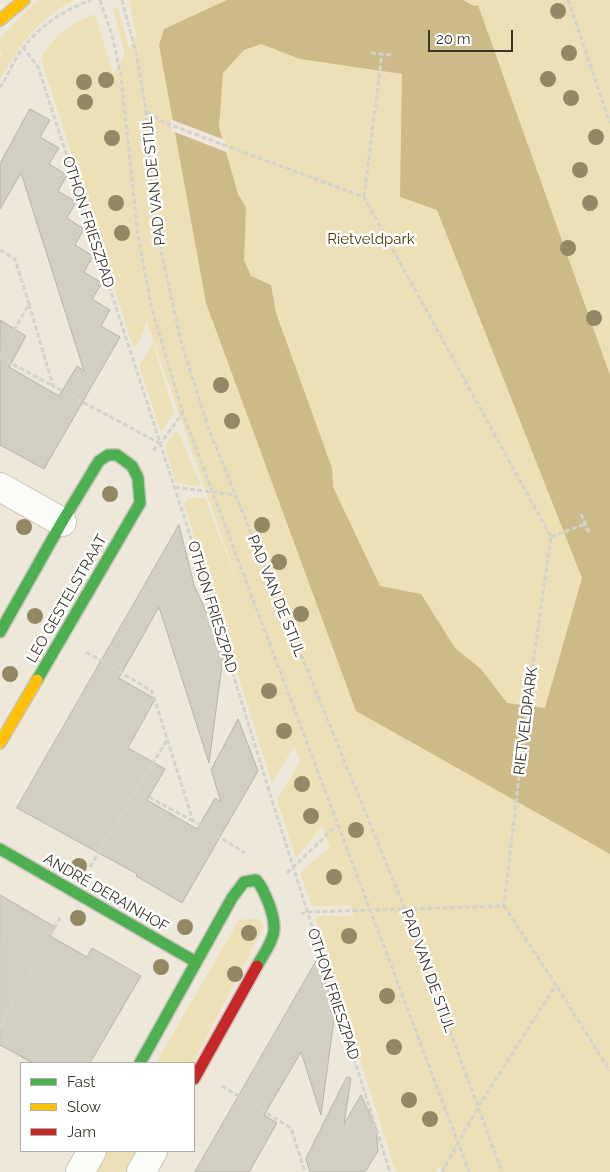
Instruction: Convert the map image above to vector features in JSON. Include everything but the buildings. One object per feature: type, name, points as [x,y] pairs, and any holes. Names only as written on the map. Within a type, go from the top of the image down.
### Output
[{"type":"street","points":[[0,20],[24,0]]},
{"type":"street","points":[[0,632],[99,461],[108,455],[117,455],[132,466]]},
{"type":"street","name":"LEO GESTELSTRAAT","points":[[0,743],[140,503],[138,478],[132,466]]},
{"type":"street","points":[[0,487],[62,522]]},
{"type":"street","name":"ANDRÉ DERAINHOF","points":[[0,849],[196,962]]},
{"type":"street","points":[[141,1062],[232,898],[244,882],[256,880],[262,886],[275,920],[273,938],[265,956],[196,1075]]},
{"type":"street","points":[[80,1172],[91,1152]]},
{"type":"street","points":[[141,1172],[152,1152]]},
{"type":"path","points":[[0,88],[24,47],[46,24],[70,8],[91,0]]},
{"type":"path","name":"PAD VAN DE STIJL","points":[[100,0],[112,35],[122,76],[138,236],[150,300],[183,414],[469,1172]]},
{"type":"path","name":"PAD VAN DE STIJL","points":[[122,0],[136,53],[146,112],[152,193],[161,250],[181,342],[209,430],[405,909],[502,1172]]},
{"type":"path","points":[[568,0],[610,123]]},
{"type":"path","name":"OTHON FRIESZPAD","points":[[24,47],[38,67],[160,444],[390,1172]]},
{"type":"path","points":[[371,53],[392,55]]},
{"type":"path","points":[[382,54],[364,197],[551,537],[585,524]]},
{"type":"path","points":[[146,112],[165,123],[364,197]]},
{"type":"path","points":[[0,250],[15,259],[53,386]]},
{"type":"path","points":[[28,304],[0,356],[160,444]]},
{"type":"path","points":[[132,466],[160,444],[183,414]]},
{"type":"path","points":[[174,488],[235,495]]},
{"type":"path","points":[[581,514],[589,533]]},
{"type":"path","name":"RIETVELDPARK","points":[[504,906],[528,698],[551,537]]},
{"type":"path","points":[[62,638],[152,691],[193,822]]},
{"type":"path","points":[[136,790],[248,855]]},
{"type":"path","points":[[265,894],[337,825]]},
{"type":"path","points":[[284,865],[293,868]]},
{"type":"path","points":[[275,920],[307,912],[504,906],[556,984],[610,1071]]},
{"type":"path","points":[[442,1172],[478,1107],[556,984]]},
{"type":"path","points":[[196,1075],[292,1128],[305,1172]]},
{"type":"green space","points":[[39,0],[75,0],[50,15],[40,24],[15,55],[0,79],[0,57],[2,53],[0,51],[0,39]]},
{"type":"green space","name":"Rietveldpark","points":[[610,0],[610,1172],[443,1172],[440,1165],[436,1172],[396,1172],[315,918],[320,916],[354,916],[350,905],[312,906],[300,873],[330,847],[322,826],[296,858],[277,799],[300,762],[294,746],[272,783],[184,504],[188,498],[205,498],[242,595],[147,322],[138,344],[133,347],[41,58],[52,42],[64,31],[77,22],[95,14],[113,74],[125,54],[113,8],[117,6],[129,48],[136,36],[129,1]]},
{"type":"green space","points":[[153,343],[174,413],[161,432],[139,366]]},
{"type":"green space","points":[[175,432],[179,433],[201,486],[176,482],[165,447]]},
{"type":"green space","points":[[257,918],[264,926],[194,1062],[157,1062],[239,920]]},
{"type":"green space","points":[[105,1152],[142,1152],[131,1172],[94,1172]]},
{"type":"shaded area","points":[[227,0],[463,0],[474,6],[478,5],[610,375],[610,854],[356,711],[206,303],[159,45],[164,29]],"holes":[[[261,44],[300,59],[402,74],[400,197],[437,210],[582,578],[545,708],[507,703],[481,669],[455,648],[421,594],[380,586],[333,487],[332,468],[276,313],[271,285],[251,276],[244,260],[246,207],[238,194],[219,127],[223,73],[244,50]]]},
{"type":"pier","points":[[170,119],[225,140],[229,153],[172,131]]},
{"type":"traffic: fast","points":[[0,632],[99,461],[108,455],[117,455],[132,466],[138,478],[140,503],[37,680]]},
{"type":"traffic: fast","points":[[0,849],[196,962]]},
{"type":"traffic: fast","points":[[141,1062],[232,898],[244,882],[256,880],[269,904],[274,923],[273,936],[257,966]]},
{"type":"traffic: slow","points":[[0,20],[24,0]]},
{"type":"traffic: slow","points":[[0,743],[37,680]]},
{"type":"traffic: jam","points":[[195,1077],[257,966]]}]
